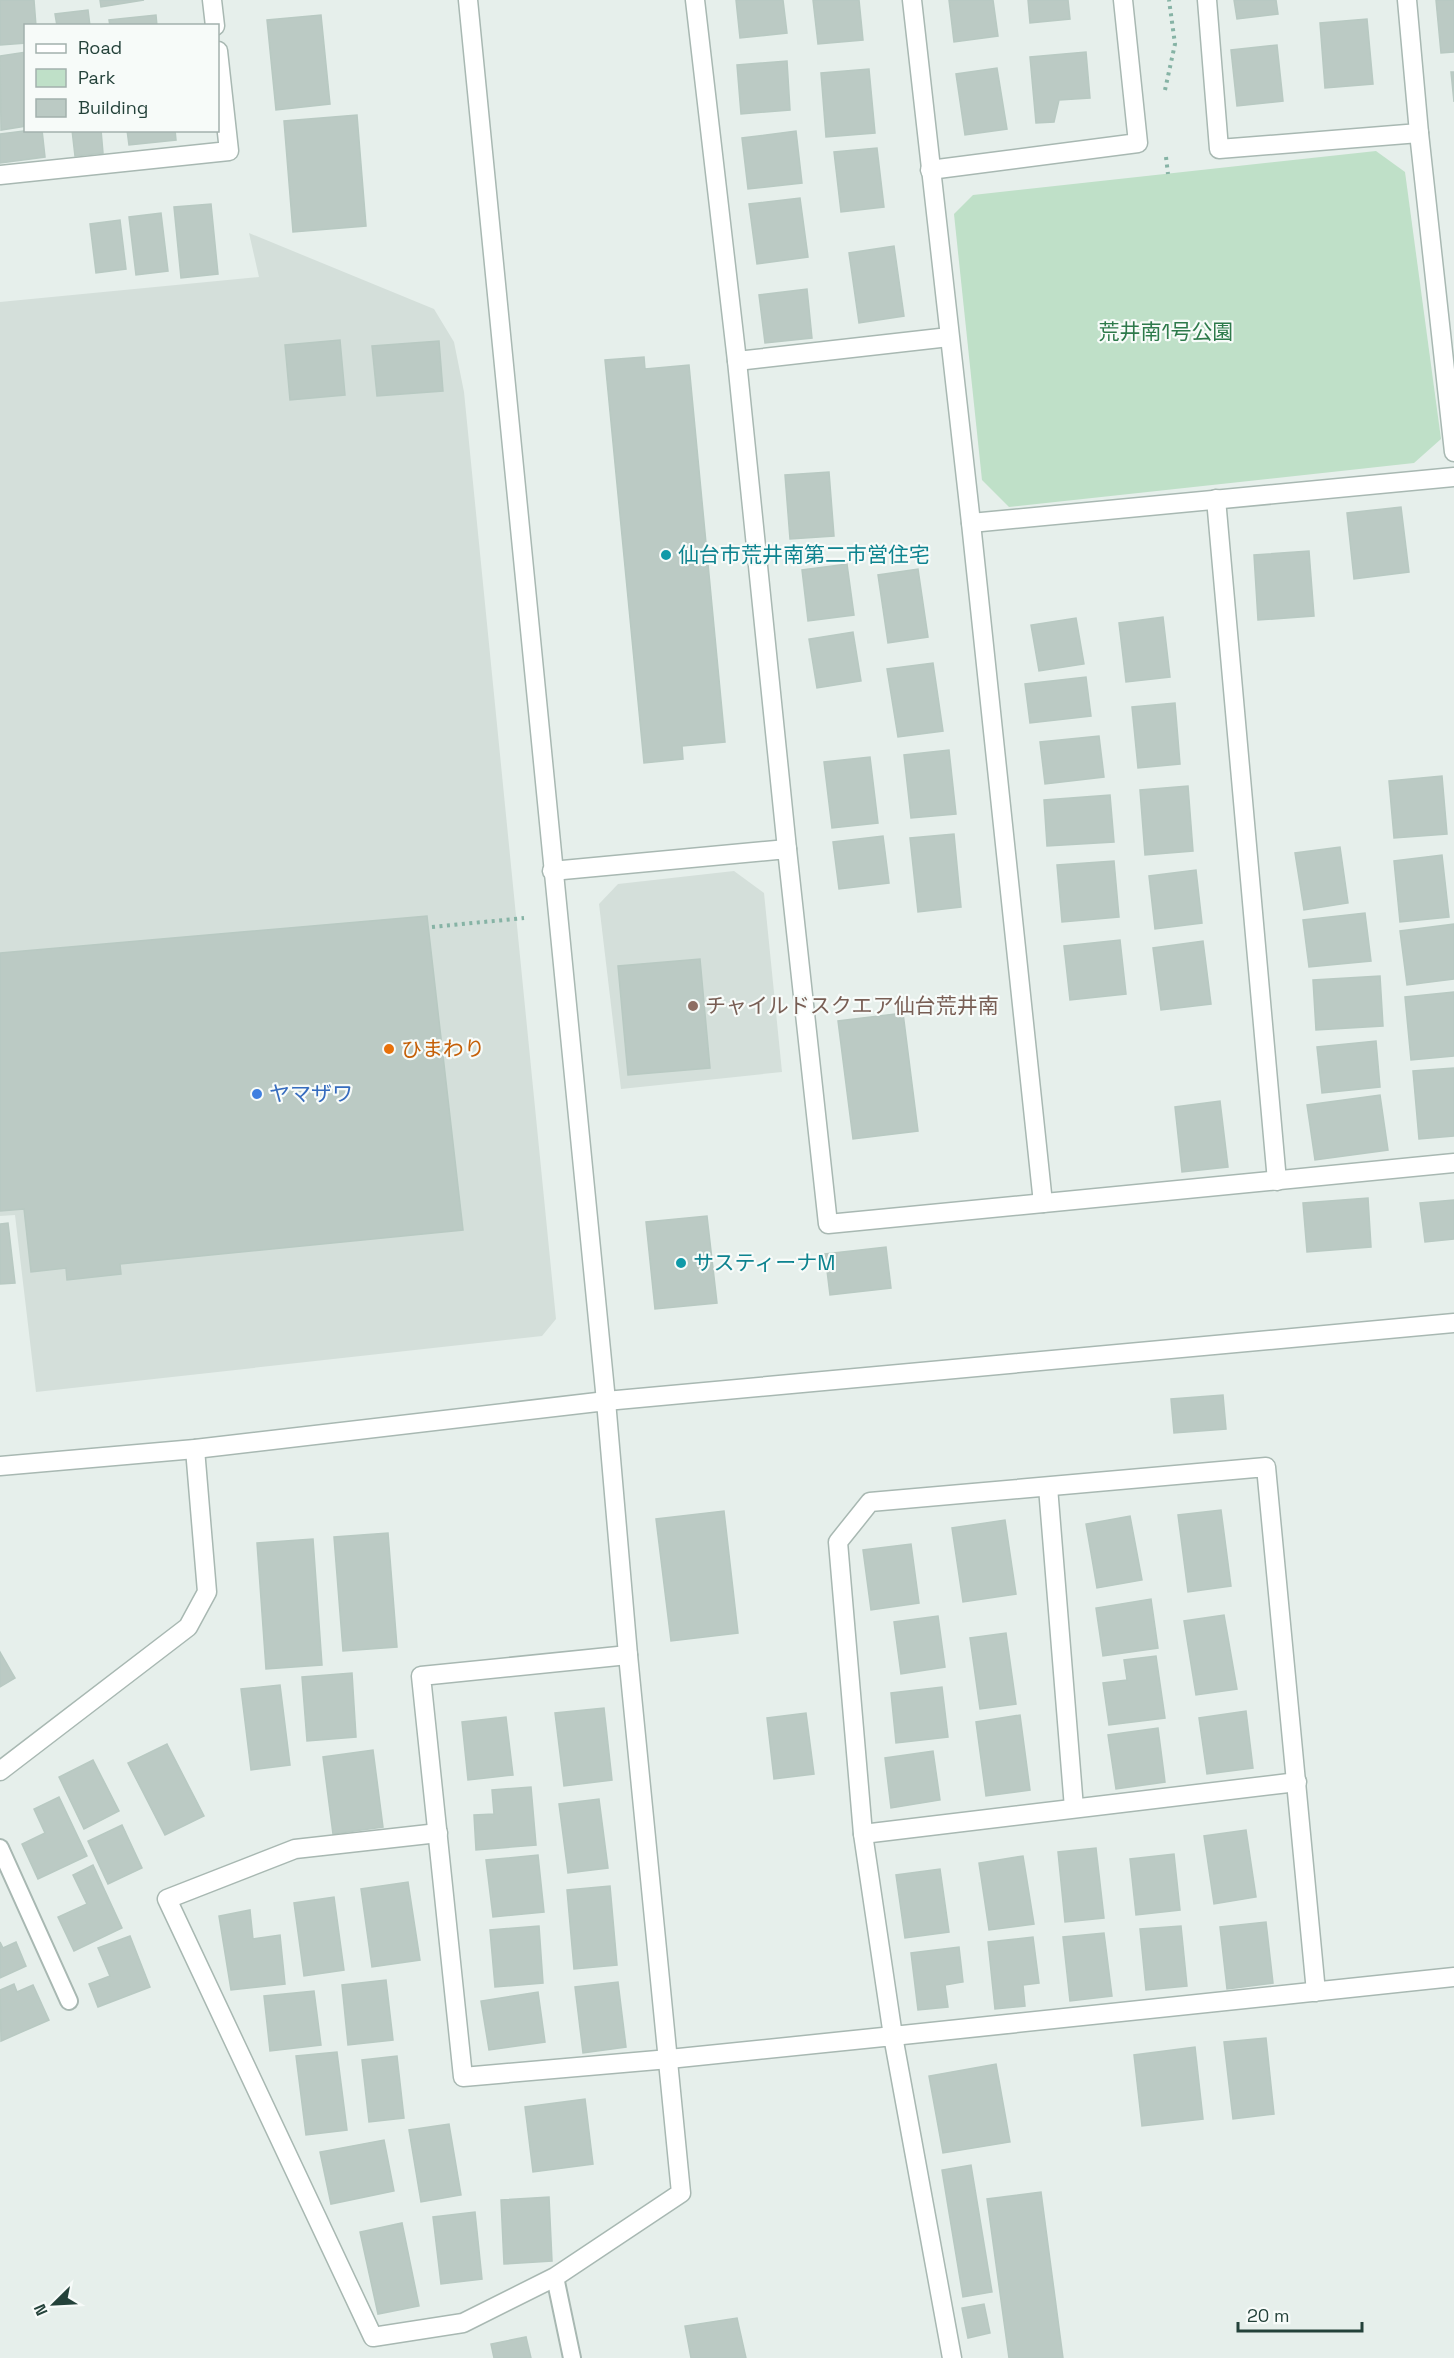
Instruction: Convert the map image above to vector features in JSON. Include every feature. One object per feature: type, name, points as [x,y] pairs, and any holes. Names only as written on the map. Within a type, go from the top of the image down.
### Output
[{"type":"street","points":[[212,0],[215,24]]},
{"type":"street","points":[[438,1833],[295,1849],[167,1899],[373,2337],[463,2323],[555,2277],[681,2193],[628,1655],[606,1401],[468,0]]},
{"type":"street","points":[[695,0],[828,1224],[1454,1163]]},
{"type":"street","points":[[912,0],[971,523],[1043,1203]]},
{"type":"street","points":[[930,170],[1138,143],[1123,0]]},
{"type":"street","points":[[1207,0],[1219,149],[1419,133]]},
{"type":"street","points":[[1407,0],[1419,133],[1446,304],[1454,452]]},
{"type":"street","points":[[0,176],[229,151],[219,60]]},
{"type":"street","points":[[736,361],[949,337]]},
{"type":"street","points":[[971,523],[1454,477]]},
{"type":"street","points":[[1216,500],[1277,1181]]},
{"type":"street","points":[[552,871],[787,849]]},
{"type":"street","points":[[0,1466],[195,1449],[606,1401],[1454,1323]]},
{"type":"street","points":[[0,1770],[188,1627],[207,1592],[195,1449]]},
{"type":"street","points":[[952,2358],[893,2036],[863,1834],[838,1542],[870,1502],[1266,1467],[1316,1992]]},
{"type":"street","points":[[1048,1487],[1074,1809]]},
{"type":"street","points":[[628,1655],[421,1676],[463,2077],[669,2059],[1454,1977]]},
{"type":"street","points":[[863,1834],[1297,1782]]},
{"type":"lane","points":[[0,1848],[69,2001]]},
{"type":"lane","points":[[555,2277],[572,2358]]},
{"type":"path","points":[[1163,101],[1175,44],[1169,0]]},
{"type":"path","points":[[1166,153],[1168,174]]},
{"type":"path","points":[[432,927],[524,918]]},
{"type":"shaded area","points":[[249,233],[434,309],[454,342],[464,392],[556,1319],[542,1336],[36,1392],[15,1215],[0,1216],[0,302],[259,277]]},
{"type":"shaded area","name":"チャイルドスクエア仙台荒井南","points":[[734,871],[764,893],[782,1072],[621,1089],[599,904],[618,884]]},
{"type":"green space","name":"荒井南1号公園","points":[[1376,151],[1405,172],[1441,439],[1414,463],[1009,507],[982,480],[954,214],[973,195]]},
{"type":"building","points":[[0,0],[34,0],[36,24],[24,24],[24,43],[0,45]]},
{"type":"building","points":[[100,0],[144,0],[101,7]]},
{"type":"building","points":[[736,0],[783,0],[787,33],[740,38]]},
{"type":"building","points":[[813,0],[859,0],[863,40],[818,44]]},
{"type":"building","points":[[949,0],[993,0],[998,36],[954,42]]},
{"type":"building","points":[[1028,0],[1068,0],[1070,19],[1030,23]]},
{"type":"building","points":[[1234,0],[1276,0],[1278,14],[1237,19]]},
{"type":"building","points":[[1436,0],[1454,0],[1454,52],[1441,53]]},
{"type":"building","points":[[88,10],[90,24],[57,24],[55,14]]},
{"type":"building","points":[[156,15],[157,24],[110,24],[109,20]]},
{"type":"building","points":[[321,15],[330,104],[276,110],[267,20]]},
{"type":"building","points":[[1367,19],[1373,84],[1325,88],[1320,23]]},
{"type":"building","points":[[1277,45],[1283,101],[1237,106],[1231,50]]},
{"type":"building","points":[[24,52],[24,126],[1,130],[0,56]]},
{"type":"building","points":[[1086,52],[1090,98],[1059,100],[1054,122],[1036,123],[1030,57]]},
{"type":"building","points":[[787,61],[790,110],[741,114],[737,65]]},
{"type":"building","points":[[997,68],[1007,129],[965,135],[956,74]]},
{"type":"building","points":[[869,69],[875,133],[826,137],[821,73]]},
{"type":"building","points":[[1451,72],[1454,72],[1454,102]]},
{"type":"building","points":[[357,115],[366,226],[293,232],[284,121]]},
{"type":"building","points":[[24,131],[42,132],[45,157],[0,163],[0,134]]},
{"type":"building","points":[[796,131],[802,183],[748,189],[742,138]]},
{"type":"building","points":[[72,132],[101,132],[103,153],[75,156]]},
{"type":"building","points":[[127,132],[175,132],[176,140],[129,145]]},
{"type":"building","points":[[877,148],[884,207],[841,212],[834,152]]},
{"type":"building","points":[[800,198],[808,257],[757,264],[749,204]]},
{"type":"building","points":[[211,204],[218,274],[181,278],[174,207]]},
{"type":"building","points":[[161,213],[168,271],[136,275],[129,217]]},
{"type":"building","points":[[120,220],[126,269],[96,273],[90,224]]},
{"type":"building","points":[[894,246],[904,316],[859,323],[849,253]]},
{"type":"building","points":[[807,289],[812,338],[765,343],[759,295]]},
{"type":"building","points":[[340,340],[345,395],[290,400],[285,345]]},
{"type":"building","points":[[439,341],[443,391],[377,396],[372,346]]},
{"type":"building","name":"仙台市荒井南第二市営住宅","points":[[644,357],[645,369],[689,365],[725,742],[682,746],[683,759],[644,763],[605,360]]},
{"type":"building","points":[[829,472],[834,536],[790,539],[785,475]]},
{"type":"building","points":[[1401,507],[1409,572],[1354,579],[1347,513]]},
{"type":"building","points":[[1309,551],[1314,616],[1258,620],[1254,555]]},
{"type":"building","points":[[847,564],[854,615],[808,621],[802,570]]},
{"type":"building","points":[[918,569],[928,637],[888,643],[878,575]]},
{"type":"building","points":[[1163,617],[1170,677],[1126,682],[1119,623]]},
{"type":"building","points":[[1076,618],[1084,664],[1039,671],[1031,625]]},
{"type":"building","points":[[853,632],[861,681],[817,688],[809,639]]},
{"type":"building","points":[[933,663],[943,731],[898,737],[887,669]]},
{"type":"building","points":[[1086,677],[1091,716],[1030,723],[1025,684]]},
{"type":"building","points":[[1175,703],[1180,764],[1138,768],[1132,707]]},
{"type":"building","points":[[1099,736],[1104,777],[1045,784],[1040,742]]},
{"type":"building","points":[[949,750],[956,814],[911,818],[904,755]]},
{"type":"building","points":[[870,757],[878,823],[832,828],[824,762]]},
{"type":"building","points":[[1442,776],[1447,834],[1394,838],[1389,781]]},
{"type":"building","points":[[1188,786],[1193,851],[1145,855],[1140,790]]},
{"type":"building","points":[[1110,795],[1114,842],[1047,846],[1044,800]]},
{"type":"building","points":[[954,834],[961,907],[918,912],[910,838]]},
{"type":"building","points":[[883,836],[889,883],[839,889],[833,842]]},
{"type":"building","points":[[1340,847],[1348,903],[1304,910],[1295,853]]},
{"type":"building","points":[[1442,855],[1449,917],[1400,922],[1394,861]]},
{"type":"building","points":[[1114,861],[1119,917],[1062,922],[1057,865]]},
{"type":"building","points":[[1196,870],[1202,923],[1155,929],[1149,876]]},
{"type":"building","points":[[1365,913],[1371,961],[1309,967],[1303,920]]},
{"type":"building","points":[[427,916],[463,1230],[120,1264],[121,1274],[67,1280],[66,1268],[31,1272],[24,1209],[0,1211],[0,953]]},
{"type":"building","points":[[1454,924],[1454,979],[1407,985],[1400,931]]},
{"type":"building","points":[[1120,940],[1126,994],[1070,1000],[1064,946]]},
{"type":"building","points":[[1203,941],[1211,1004],[1161,1010],[1153,948]]},
{"type":"building","points":[[700,959],[710,1068],[628,1075],[618,966]]},
{"type":"building","points":[[1380,976],[1383,1026],[1316,1030],[1313,980]]},
{"type":"building","points":[[1454,992],[1454,1056],[1411,1060],[1405,997]]},
{"type":"building","points":[[903,1013],[918,1131],[853,1139],[838,1021]]},
{"type":"building","points":[[1376,1041],[1380,1087],[1322,1093],[1317,1047]]},
{"type":"building","points":[[1454,1068],[1454,1136],[1419,1139],[1413,1071]]},
{"type":"building","points":[[1380,1095],[1388,1150],[1315,1160],[1307,1105]]},
{"type":"building","points":[[1220,1101],[1228,1167],[1182,1172],[1175,1107]]},
{"type":"building","points":[[1368,1198],[1371,1247],[1307,1252],[1303,1203]]},
{"type":"building","points":[[1454,1200],[1454,1239],[1425,1242],[1420,1203]]},
{"type":"building","name":"サスティーナM","points":[[707,1216],[717,1303],[655,1309],[646,1222]]},
{"type":"building","points":[[8,1223],[15,1283],[0,1284],[0,1224]]},
{"type":"building","points":[[886,1247],[891,1288],[830,1295],[825,1254]]},
{"type":"building","points":[[1223,1395],[1226,1429],[1174,1433],[1171,1399]]},
{"type":"building","points":[[1221,1510],[1231,1586],[1188,1592],[1178,1515]]},
{"type":"building","points":[[724,1511],[738,1633],[671,1641],[656,1519]]},
{"type":"building","points":[[1130,1516],[1142,1580],[1097,1588],[1086,1524]]},
{"type":"building","points":[[1005,1520],[1016,1594],[963,1602],[952,1528]]},
{"type":"building","points":[[388,1533],[397,1647],[343,1651],[334,1537]]},
{"type":"building","points":[[313,1539],[322,1665],[266,1669],[257,1543]]},
{"type":"building","points":[[911,1544],[919,1603],[871,1610],[863,1550]]},
{"type":"building","points":[[1151,1599],[1158,1648],[1103,1656],[1096,1608]]},
{"type":"building","points":[[1224,1615],[1237,1689],[1196,1695],[1184,1621]]},
{"type":"building","points":[[938,1616],[945,1667],[901,1674],[894,1622]]},
{"type":"building","points":[[1006,1633],[1016,1704],[980,1709],[970,1638]]},
{"type":"building","points":[[0,1652],[15,1678],[0,1687]]},
{"type":"building","points":[[1156,1656],[1165,1718],[1109,1725],[1103,1683],[1127,1680],[1124,1660]]},
{"type":"building","points":[[352,1673],[356,1737],[307,1741],[302,1677]]},
{"type":"building","points":[[280,1685],[290,1765],[251,1770],[241,1689]]},
{"type":"building","points":[[942,1687],[948,1737],[896,1743],[891,1693]]},
{"type":"building","points":[[604,1708],[612,1780],[564,1786],[555,1713]]},
{"type":"building","points":[[1246,1711],[1253,1768],[1207,1774],[1199,1718]]},
{"type":"building","points":[[806,1713],[814,1774],[774,1779],[767,1718]]},
{"type":"building","points":[[1020,1715],[1030,1790],[986,1796],[976,1722]]},
{"type":"building","points":[[506,1717],[513,1775],[468,1780],[462,1722]]},
{"type":"building","points":[[1158,1728],[1165,1782],[1116,1789],[1108,1735]]},
{"type":"building","points":[[167,1744],[204,1816],[165,1835],[128,1763]]},
{"type":"building","points":[[373,1750],[383,1827],[333,1834],[323,1757]]},
{"type":"building","points":[[933,1751],[940,1800],[891,1808],[885,1758]]},
{"type":"building","points":[[93,1760],[119,1811],[84,1829],[59,1777]]},
{"type":"building","points":[[531,1787],[536,1845],[476,1850],[474,1815],[494,1814],[492,1790]]},
{"type":"building","points":[[59,1797],[87,1856],[38,1879],[22,1844],[45,1833],[34,1809]]},
{"type":"building","points":[[599,1799],[608,1868],[568,1873],[559,1804]]},
{"type":"building","points":[[122,1825],[142,1868],[108,1884],[88,1841]]},
{"type":"building","points":[[1246,1830],[1256,1897],[1214,1904],[1204,1836]]},
{"type":"building","points":[[1096,1848],[1104,1918],[1065,1922],[1058,1852]]},
{"type":"building","points":[[1174,1854],[1180,1910],[1136,1915],[1130,1859]]},
{"type":"building","points":[[538,1855],[544,1912],[493,1917],[486,1860]]},
{"type":"building","points":[[1023,1856],[1034,1924],[989,1930],[979,1863]]},
{"type":"building","points":[[93,1865],[122,1928],[74,1951],[58,1917],[87,1904],[73,1875]]},
{"type":"building","points":[[940,1869],[949,1932],[905,1938],[896,1875]]},
{"type":"building","points":[[408,1882],[420,1960],[372,1967],[361,1889]]},
{"type":"building","points":[[610,1886],[617,1965],[574,1969],[567,1890]]},
{"type":"building","points":[[334,1897],[344,1970],[304,1976],[294,1903]]},
{"type":"building","points":[[250,1910],[253,1939],[280,1935],[285,1984],[231,1990],[219,1916]]},
{"type":"building","points":[[1266,1922],[1273,1983],[1227,1989],[1220,1927]]},
{"type":"building","points":[[539,1926],[543,1983],[495,1987],[490,1930]]},
{"type":"building","points":[[1181,1926],[1187,1986],[1146,1990],[1140,1929]]},
{"type":"building","points":[[1104,1933],[1112,1996],[1070,2001],[1063,1937]]},
{"type":"building","points":[[130,1936],[150,1987],[98,2007],[89,1984],[110,1976],[98,1948]]},
{"type":"building","points":[[1033,1937],[1039,1983],[1023,1985],[1025,2006],[995,2009],[988,1942]]},
{"type":"building","points":[[0,1942],[3,1948],[16,1942],[26,1966],[0,1978]]},
{"type":"building","points":[[959,1947],[963,1982],[945,1985],[948,2007],[918,2010],[911,1953]]},
{"type":"building","points":[[386,1980],[393,2040],[348,2045],[342,1985]]},
{"type":"building","points":[[618,1982],[626,2047],[583,2053],[575,1987]]},
{"type":"building","points":[[14,1984],[17,1992],[33,1985],[49,2020],[1,2041],[0,1990]]},
{"type":"building","points":[[314,1991],[321,2045],[270,2051],[264,1996]]},
{"type":"building","points":[[538,1992],[545,2042],[489,2050],[481,2001]]},
{"type":"building","points":[[1266,2038],[1274,2114],[1233,2119],[1224,2042]]},
{"type":"building","points":[[1195,2047],[1203,2119],[1142,2126],[1134,2055]]},
{"type":"building","points":[[337,2052],[347,2130],[306,2135],[296,2056]]},
{"type":"building","points":[[397,2056],[404,2118],[369,2122],[362,2060]]},
{"type":"building","points":[[996,2064],[1010,2142],[943,2153],[929,2076]]},
{"type":"building","points":[[585,2099],[593,2164],[533,2172],[525,2107]]},
{"type":"building","points":[[449,2124],[461,2195],[421,2202],[409,2130]]},
{"type":"building","points":[[384,2140],[394,2191],[331,2204],[320,2152]]},
{"type":"building","points":[[971,2165],[992,2292],[963,2297],[942,2170]]},
{"type":"building","points":[[1041,2192],[1063,2358],[1009,2358],[987,2199]]},
{"type":"building","points":[[549,2197],[552,2261],[504,2264],[501,2200]]},
{"type":"building","points":[[475,2212],[482,2279],[441,2284],[433,2217]]},
{"type":"building","points":[[402,2223],[419,2306],[378,2314],[360,2232]]},
{"type":"building","points":[[984,2304],[990,2333],[968,2338],[962,2308]]},
{"type":"building","points":[[737,2318],[746,2358],[691,2358],[685,2326]]},
{"type":"building","points":[[526,2337],[531,2358],[494,2358],[491,2344]]},
{"type":"place","name":"仙台市荒井南第二市営住宅","points":[[666,555]]},
{"type":"place","name":"チャイルドスクエア仙台荒井南","points":[[693,1006]]},
{"type":"place","name":"ひまわり","points":[[389,1049]]},
{"type":"place","name":"ヤマザワ","points":[[257,1094]]},
{"type":"place","name":"サスティーナM","points":[[681,1263]]}]
